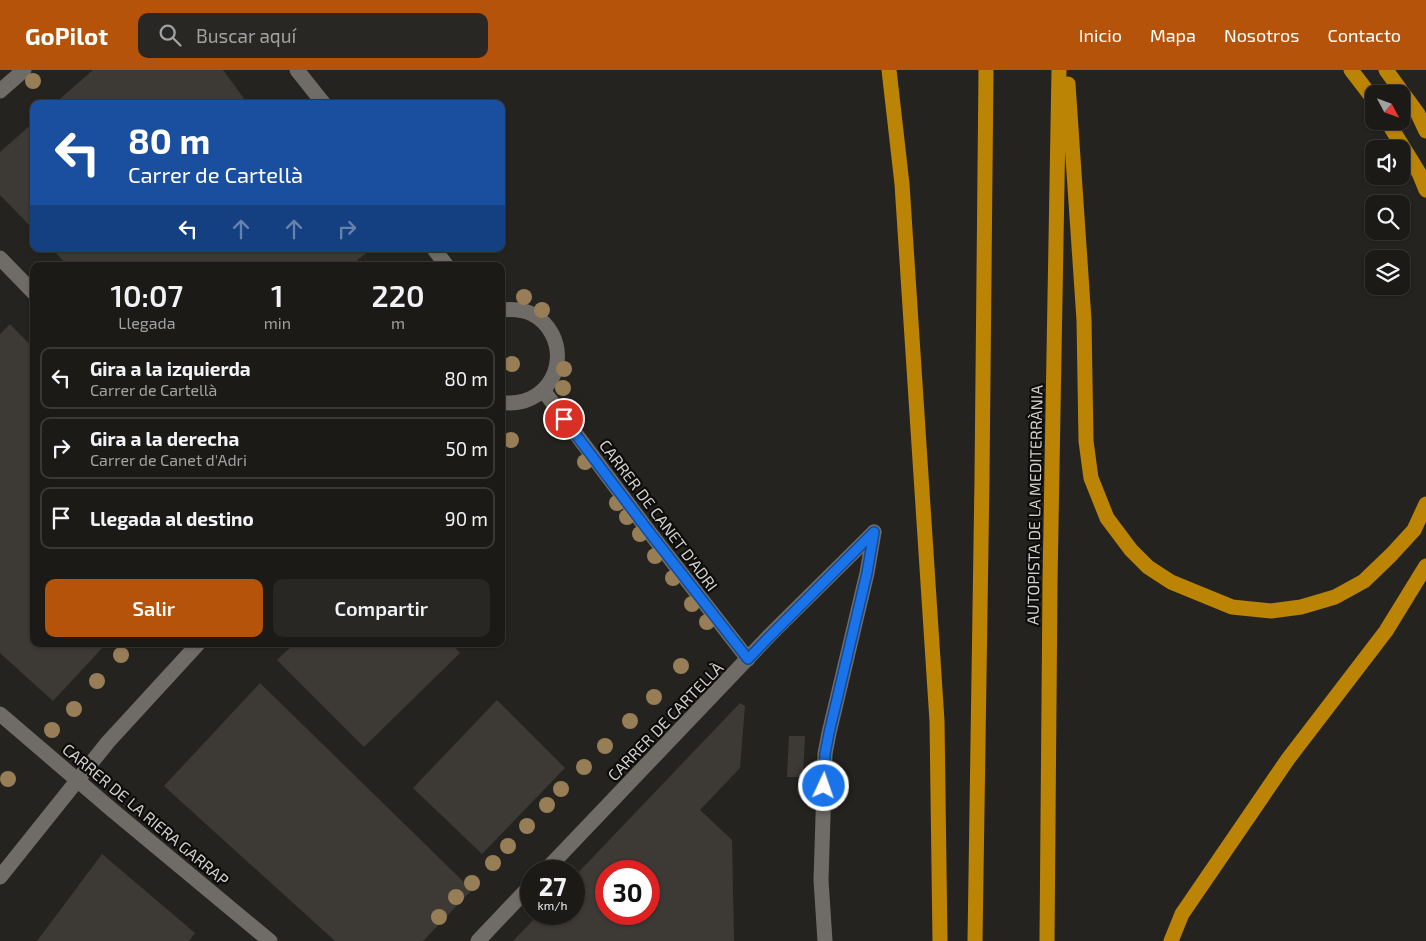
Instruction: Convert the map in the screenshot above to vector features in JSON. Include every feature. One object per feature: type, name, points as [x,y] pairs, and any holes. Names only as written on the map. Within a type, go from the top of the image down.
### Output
[{"type":"highway","points":[[889,70],[902,184],[936,721],[940,941]]},
{"type":"highway","points":[[975,941],[986,70]]},
{"type":"highway","name":"AUTOPISTA DE LA MEDITERRÀNIA","points":[[1047,941],[1050,573],[1059,70]]},
{"type":"highway","points":[[1067,70],[1084,320],[1086,442],[1091,478],[1107,518],[1131,550],[1148,567],[1171,582],[1232,607],[1271,611],[1301,607],[1335,597],[1364,581],[1414,530],[1426,504]]},
{"type":"highway","points":[[1351,70],[1365,88]]},
{"type":"highway","points":[[1386,70],[1418,114],[1426,131]]},
{"type":"highway","points":[[1392,130],[1419,174],[1426,190]]},
{"type":"highway","points":[[1171,941],[1182,914],[1288,759],[1386,631],[1426,566]]},
{"type":"street","points":[[0,91],[24,70]]},
{"type":"street","points":[[297,70],[321,100]]},
{"type":"street","points":[[436,252],[444,262]]},
{"type":"street","points":[[0,258],[30,289]]},
{"type":"street","points":[[505,310],[516,309],[530,313],[543,321],[552,334],[557,348],[558,364],[552,378],[543,390],[531,398],[518,402],[505,402]]},
{"type":"street","name":"CARRER DE CANET D'ADRI","points":[[543,390],[650,533],[748,659]]},
{"type":"street","name":"CARRER DE CARTELLÀ","points":[[556,860],[776,629],[874,532],[865,583],[825,754],[821,880],[825,941]]},
{"type":"street","points":[[0,876],[108,742],[195,647]]},
{"type":"street","name":"CARRER DE LA RIERA GARRAP","points":[[0,714],[270,941]]},
{"type":"street","points":[[478,941],[520,897]]},
{"type":"building","points":[[93,70],[223,70],[245,100],[59,100]]},
{"type":"building","points":[[30,126],[30,226],[0,195],[0,152]]},
{"type":"building","points":[[55,252],[368,252],[357,260],[359,262],[64,262]]},
{"type":"building","points":[[10,324],[30,345],[30,647],[103,647],[53,701],[0,653],[0,334]]},
{"type":"building","points":[[291,647],[455,647],[460,653],[364,747],[277,660]]},
{"type":"building","points":[[260,683],[472,890],[423,941],[335,941],[164,786]]},
{"type":"building","points":[[497,700],[565,768],[482,854],[413,788]]},
{"type":"building","points":[[740,703],[745,706],[740,768],[700,810],[732,840],[734,941],[513,941],[528,925],[585,925],[585,865]]},
{"type":"building","points":[[789,736],[805,736],[803,777],[787,777]]},
{"type":"building","points":[[102,854],[195,933],[189,941],[37,941]]},
{"type":"route","points":[[564,419],[748,659],[874,532],[867,573],[829,733],[825,754],[824,786]]}]
